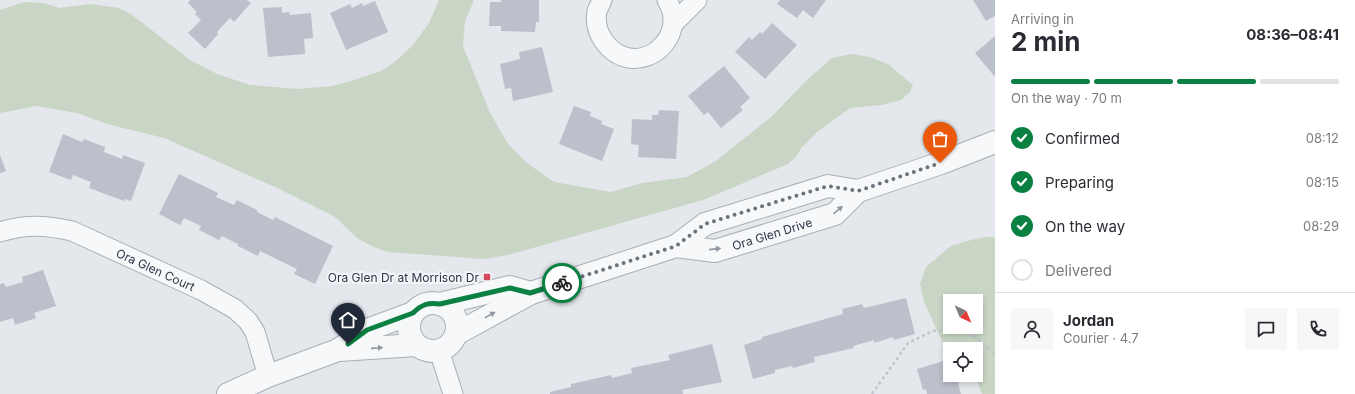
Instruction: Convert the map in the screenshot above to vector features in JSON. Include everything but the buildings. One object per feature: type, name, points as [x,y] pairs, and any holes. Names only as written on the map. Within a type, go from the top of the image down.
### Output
[{"type":"street","points":[[602,0],[598,11],[597,24],[600,36],[607,46],[617,54],[629,58],[653,54],[663,46],[670,36],[673,24],[672,11],[667,0]]},
{"type":"street","points":[[673,24],[697,0]]},
{"type":"street","name":"Ora Glen Drive","points":[[676,246],[715,251],[835,214],[858,191],[940,163],[995,142]]},
{"type":"street","name":"Ora Glen Drive","points":[[456,334],[530,293],[676,246],[705,224],[828,186],[858,191]]},
{"type":"street","name":"Ora Glen Court","points":[[0,232],[32,225],[52,226],[72,231],[201,290],[235,309],[248,321],[255,332],[268,376]]},
{"type":"street","points":[[440,304],[510,288],[530,293]]},
{"type":"street","points":[[425,304],[440,304],[447,307],[456,319],[456,334],[446,347],[431,351],[416,345],[412,340],[408,326],[413,313],[418,308],[425,304]]},
{"type":"street","points":[[228,394],[268,376],[338,350],[367,330],[413,313]]},
{"type":"street","points":[[338,350],[416,345]]},
{"type":"street","points":[[439,350],[453,394]]},
{"type":"path","points":[[872,394],[908,343],[933,331],[953,329],[972,334],[995,354]]},
{"type":"green space","points":[[439,0],[474,0],[465,21],[463,46],[490,113],[508,144],[527,163],[554,182],[611,192],[642,183],[687,177],[716,161],[771,117],[809,78],[832,58],[852,54],[870,57],[888,64],[913,85],[910,92],[901,100],[882,105],[850,108],[817,132],[802,147],[796,157],[788,164],[703,200],[508,255],[484,259],[388,252],[374,247],[357,238],[335,217],[275,187],[164,138],[107,124],[77,113],[37,106],[0,113],[0,10],[24,2],[43,3],[60,8],[90,4],[119,8],[131,14],[190,60],[217,74],[250,85],[297,89],[332,86],[381,71],[396,61],[413,45],[429,23]]},
{"type":"green space","points":[[995,237],[995,394],[982,394],[978,382],[983,382],[983,342],[943,342],[943,344],[924,302],[920,284],[926,267],[951,246],[971,240]]},
{"type":"way so far","points":[[562,283],[676,246],[705,224],[828,186],[858,191],[940,163]]},
{"type":"place","name":"Ora Glen Dr at Morrison Dr","points":[[487,277]]},
{"type":"route","points":[[348,344],[367,330],[413,313],[425,304],[440,304],[510,288],[530,293],[562,283]]}]
